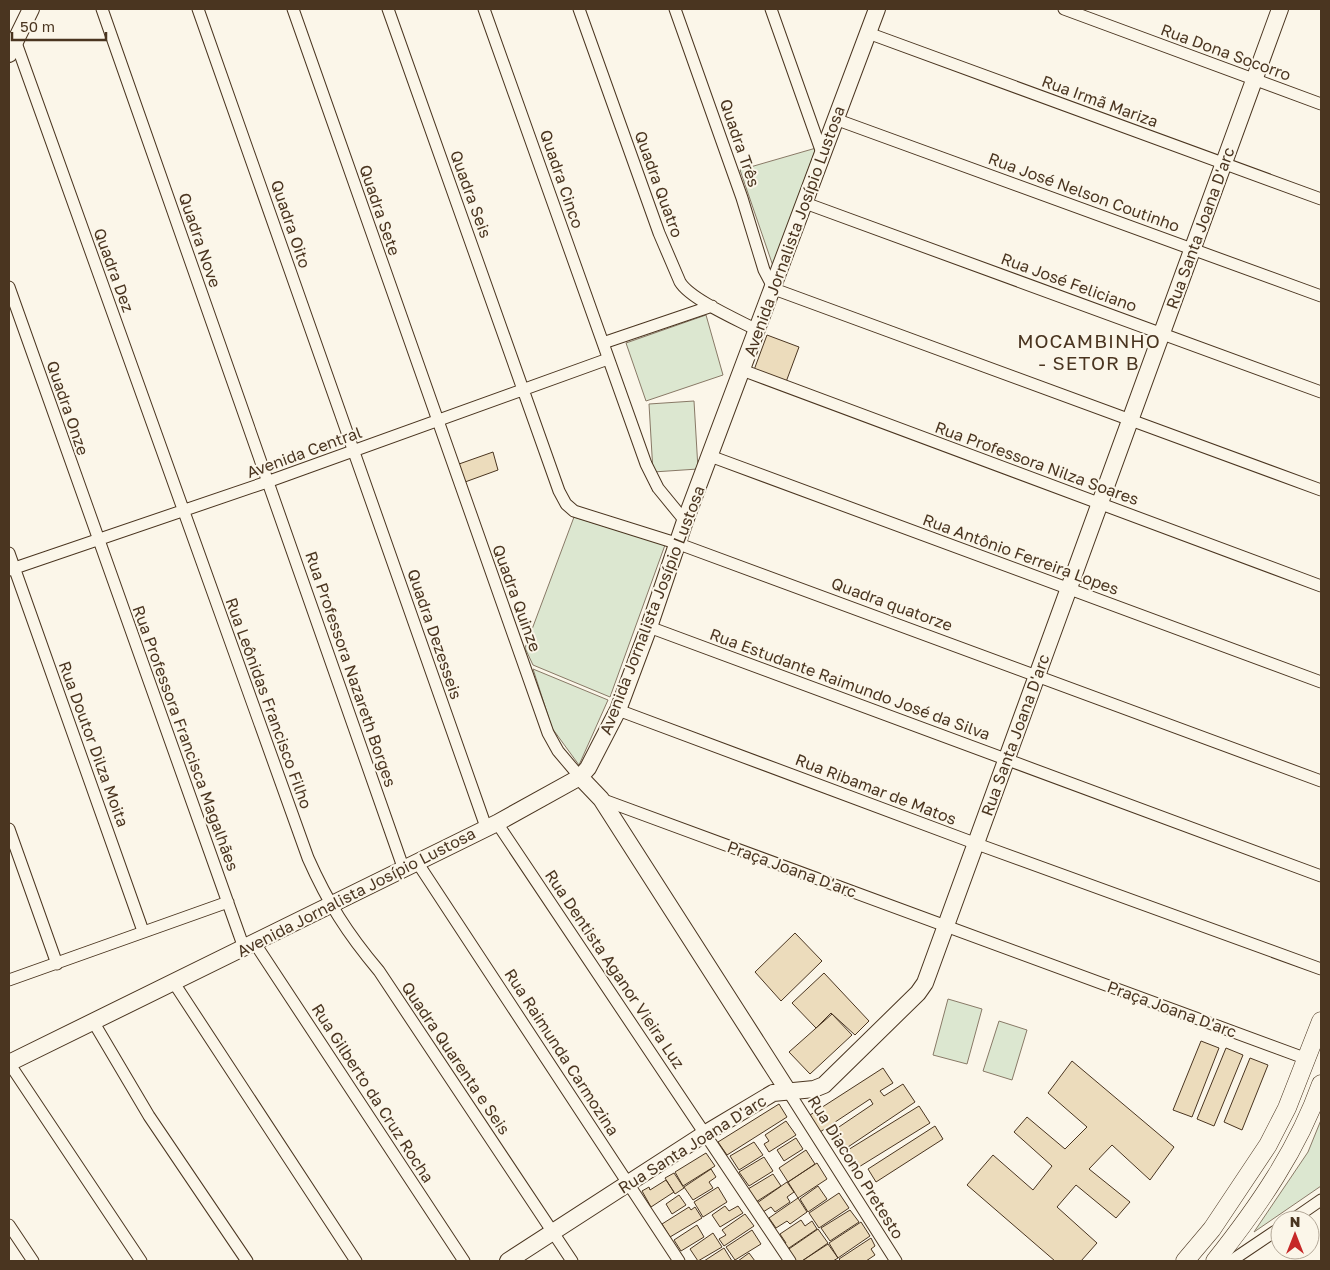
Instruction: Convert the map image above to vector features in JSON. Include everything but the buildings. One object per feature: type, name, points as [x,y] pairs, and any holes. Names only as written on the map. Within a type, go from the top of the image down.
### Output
[{"type":"main road","points":[[1185,1261],[1218,1221],[1280,1124],[1321,1022]]},
{"type":"main road","points":[[1215,1261],[1260,1201],[1280,1170],[1308,1116],[1321,1084]]},
{"type":"street","points":[[12,47],[31,9]]},
{"type":"street","name":"Quadra Nove","points":[[102,9],[267,482]]},
{"type":"street","name":"Quadra Oito","points":[[198,9],[354,451]]},
{"type":"street","name":"Quadra Sete","points":[[293,9],[437,421]]},
{"type":"street","name":"Quadra Seis","points":[[388,9],[524,389]]},
{"type":"street","name":"Quadra Cinco","points":[[484,9],[608,359]]},
{"type":"street","name":"Quadra Quatro","points":[[579,9],[669,258],[683,288],[757,330]]},
{"type":"street","name":"Quadra Três","points":[[675,9],[742,198],[764,270],[774,289]]},
{"type":"street","points":[[771,9],[822,153]]},
{"type":"street","name":"Rua Dona Socorro","points":[[1064,9],[1321,104]]},
{"type":"street","name":"Rua Santa Joana D'arc","points":[[508,1261],[628,1183],[773,1093],[814,1089],[824,1085],[918,993],[928,976],[945,925],[977,844],[1005,758],[1069,590],[1098,503],[1194,250],[1223,164],[1280,9]]},
{"type":"street","name":"Avenida Jornalista Josípio Lustosa","points":[[9,1063],[94,1023],[329,904],[492,825],[580,777],[588,768],[618,710],[679,544],[685,521],[774,289],[872,18]]},
{"type":"street","name":"Rua Irmã Mariza","points":[[872,18],[1223,164],[1321,199]]},
{"type":"street","name":"Quadra Dez","points":[[12,47],[182,511]]},
{"type":"street","name":"Rua José Nelson Coutinho","points":[[835,119],[1321,296]]},
{"type":"street","name":"Rua José Feliciano","points":[[805,203],[1321,392]]},
{"type":"street","name":"Quadra Onze","points":[[9,288],[97,538]]},
{"type":"street","points":[[774,289],[1321,490]]},
{"type":"street","points":[[603,343],[712,306]]},
{"type":"street","points":[[608,359],[646,464],[658,488],[685,521]]},
{"type":"street","name":"Avenida Central","points":[[11,569],[97,538],[267,482],[608,359]]},
{"type":"street","name":"Rua Professora Nilza Soares","points":[[742,370],[1321,586]]},
{"type":"street","name":"Quadra quatorze","points":[[524,389],[558,491],[566,504],[585,516],[679,544],[1036,674],[1321,781]]},
{"type":"street","name":"Quadra Quinze","points":[[437,421],[548,732],[558,751],[580,777]]},
{"type":"street","name":"Quadra Dezesseis","points":[[354,451],[492,825]]},
{"type":"street","name":"Rua Antônio Ferreira Lopes","points":[[710,456],[1321,682]]},
{"type":"street","name":"Rua Professora Nazareth Borges","points":[[267,482],[410,864]]},
{"type":"street","name":"Rua Leônidas Francisco Filho","points":[[182,511],[308,858],[329,904]]},
{"type":"street","name":"Rua Professora Francisca Magalhães","points":[[97,538],[228,902],[249,945]]},
{"type":"street","name":"Rua Doutor Dilza Moita","points":[[9,553],[11,569],[143,932]]},
{"type":"street","name":"Rua Estudante Raimundo José da Silva","points":[[649,627],[1321,876]]},
{"type":"street","name":"Rua Ribamar de Matos","points":[[618,710],[977,844],[1321,969]]},
{"type":"street","points":[[580,777],[602,800],[788,1091]]},
{"type":"street","name":"Praça Joana D'arc","points":[[602,800],[1306,1059]]},
{"type":"street","name":"Rua Dentista Aganor Vieira Luz","points":[[492,825],[706,1134],[790,1261]]},
{"type":"street","points":[[9,829],[57,964]]},
{"type":"street","name":"Rua Raimunda Carmozina","points":[[410,864],[628,1183],[679,1261]]},
{"type":"street","points":[[9,980],[228,902]]},
{"type":"street","name":"Quadra Quarenta e Seis","points":[[329,904],[358,946],[379,970],[553,1232]]},
{"type":"street","name":"Rua Gilberto da Cruz Rocha","points":[[249,945],[464,1261]]},
{"type":"street","points":[[174,983],[356,1261]]},
{"type":"street","points":[[94,1023],[149,1116],[246,1261]]},
{"type":"street","points":[[9,1063],[141,1261]]},
{"type":"street","name":"Rua Diacono Pretesto","points":[[788,1091],[896,1261]]},
{"type":"street","points":[[1306,1210],[1321,1200]]},
{"type":"street","points":[[9,1225],[33,1261]]},
{"type":"street","points":[[553,1232],[572,1261]]},
{"type":"street","points":[[1231,1261],[1270,1235]]},
{"type":"green space","points":[[816,148],[773,266],[740,170]]},
{"type":"green space","points":[[706,315],[723,375],[646,401],[626,343]]},
{"type":"green space","points":[[694,401],[698,469],[653,472],[649,404]]},
{"type":"green space","points":[[574,517],[665,545],[610,697],[533,665],[525,648]]},
{"type":"green space","points":[[533,669],[608,700],[579,765],[552,728]]},
{"type":"green space","points":[[948,999],[982,1009],[967,1064],[933,1055]]},
{"type":"green space","points":[[999,1021],[1027,1030],[1012,1080],[983,1071]]},
{"type":"green space","points":[[1321,1120],[1321,1186],[1286,1210],[1270,1210],[1270,1221],[1254,1232],[1308,1152]]},
{"type":"district","name":"MOCAMBINHO - SETOR B","points":[[1089,351]]}]
